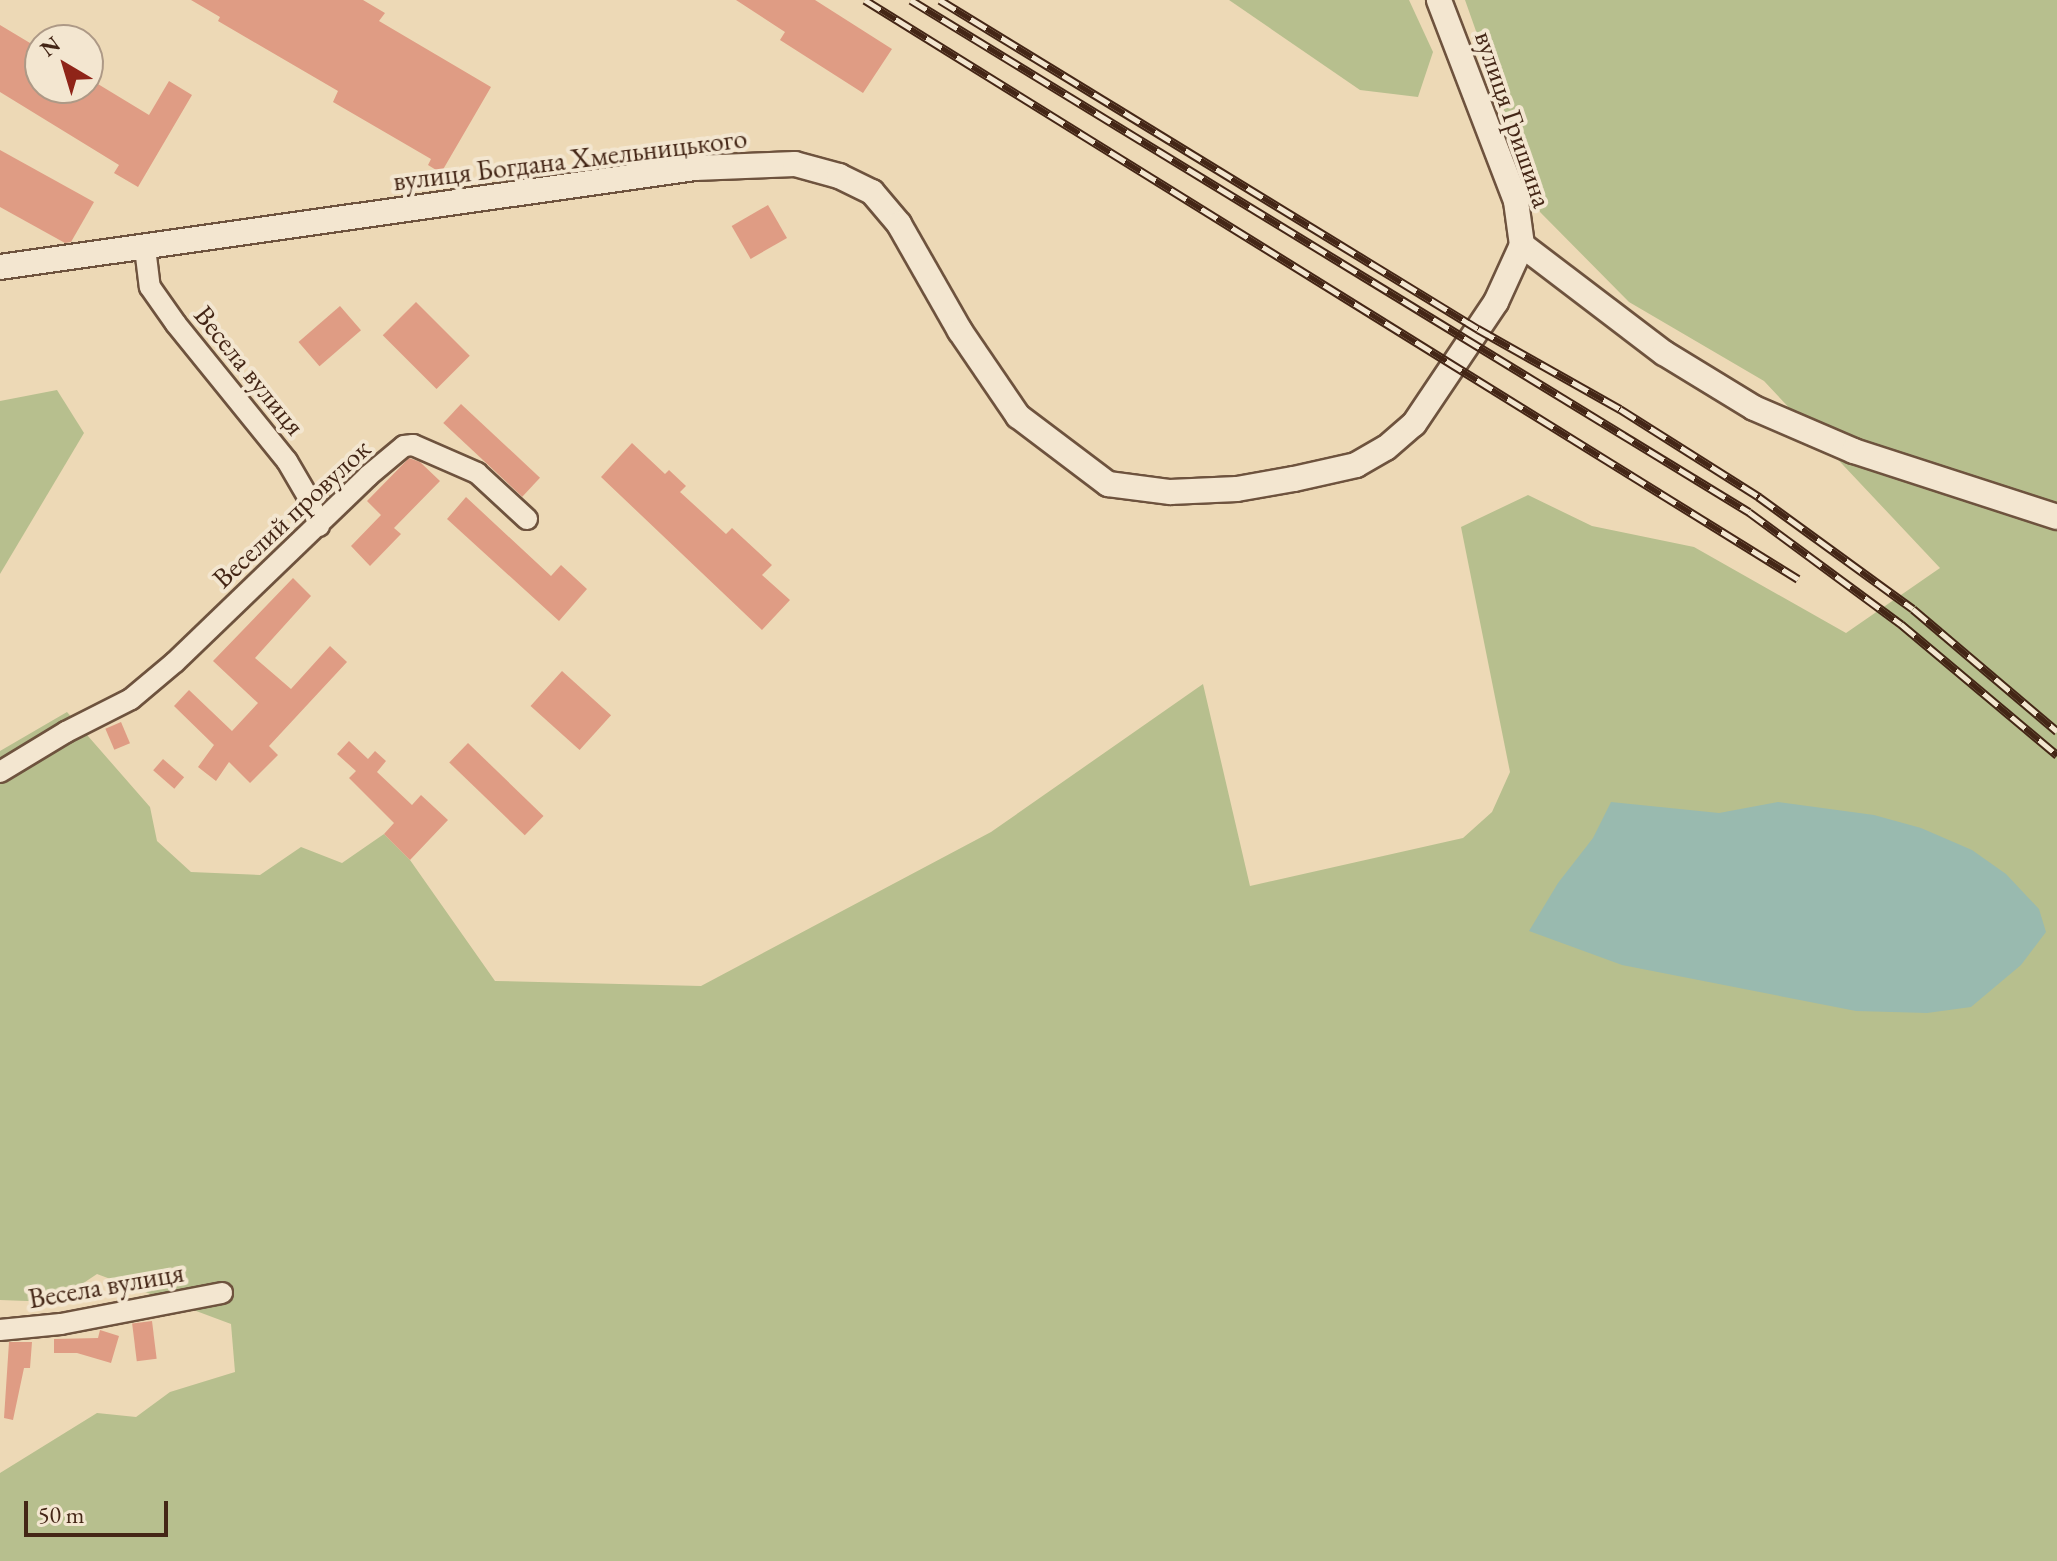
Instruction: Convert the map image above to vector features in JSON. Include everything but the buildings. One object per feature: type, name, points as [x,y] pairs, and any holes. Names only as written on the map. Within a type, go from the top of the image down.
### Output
[{"type":"street","name":"вулиця Гришина","points":[[1439,0],[1516,201],[1522,245],[1496,302],[1470,342]]},
{"type":"street","name":"вулиця Богдана Хмельницького","points":[[0,267],[695,168],[795,164],[839,176],[872,192],[899,224],[984,370],[1018,416],[1108,484],[1170,492],[1237,489],[1356,465],[1386,448],[1414,424],[1470,342]]},
{"type":"street","points":[[1522,245],[1664,353],[1754,408],[1854,451],[2057,517]]},
{"type":"street","name":"Весела вулиця","points":[[145,248],[150,287],[176,324],[287,461],[308,497],[319,526]]},
{"type":"street","name":"Веселий провулок","points":[[0,772],[66,732],[131,699],[175,662],[404,446],[413,445],[477,473],[527,519]]},
{"type":"street","name":"Весела вулиця","points":[[0,1330],[61,1324],[222,1293]]},
{"type":"green space","points":[[1229,0],[1409,0],[1433,52],[1418,97],[1360,90]]},
{"type":"green space","points":[[1465,0],[2057,0],[2057,1561],[0,1561],[0,1473],[97,1413],[136,1417],[170,1392],[235,1372],[231,1324],[97,1274],[55,1302],[0,1300],[0,751],[67,712],[150,807],[157,841],[191,872],[260,875],[301,847],[342,863],[384,834],[410,860],[495,981],[701,986],[991,832],[1203,684],[1250,886],[1463,838],[1492,812],[1510,772],[1461,527],[1528,495],[1592,526],[1694,547],[1846,633],[1940,568],[1764,381],[1629,302],[1540,212]]},
{"type":"green space","points":[[57,390],[84,433],[0,574],[0,401]]},
{"type":"water","points":[[1611,802],[1719,813],[1778,802],[1874,815],[1921,828],[1972,850],[2006,874],[2039,909],[2046,932],[2021,965],[1971,1007],[1927,1013],[1856,1011],[1622,965],[1529,931],[1558,883],[1593,838]]},
{"type":"railway","points":[[865,0],[1798,579]]},
{"type":"railway","points":[[911,0],[1749,512],[1901,624],[2057,755]]},
{"type":"railway","points":[[940,0],[1478,329],[1620,409],[1759,497],[1913,609],[2057,731]]}]
